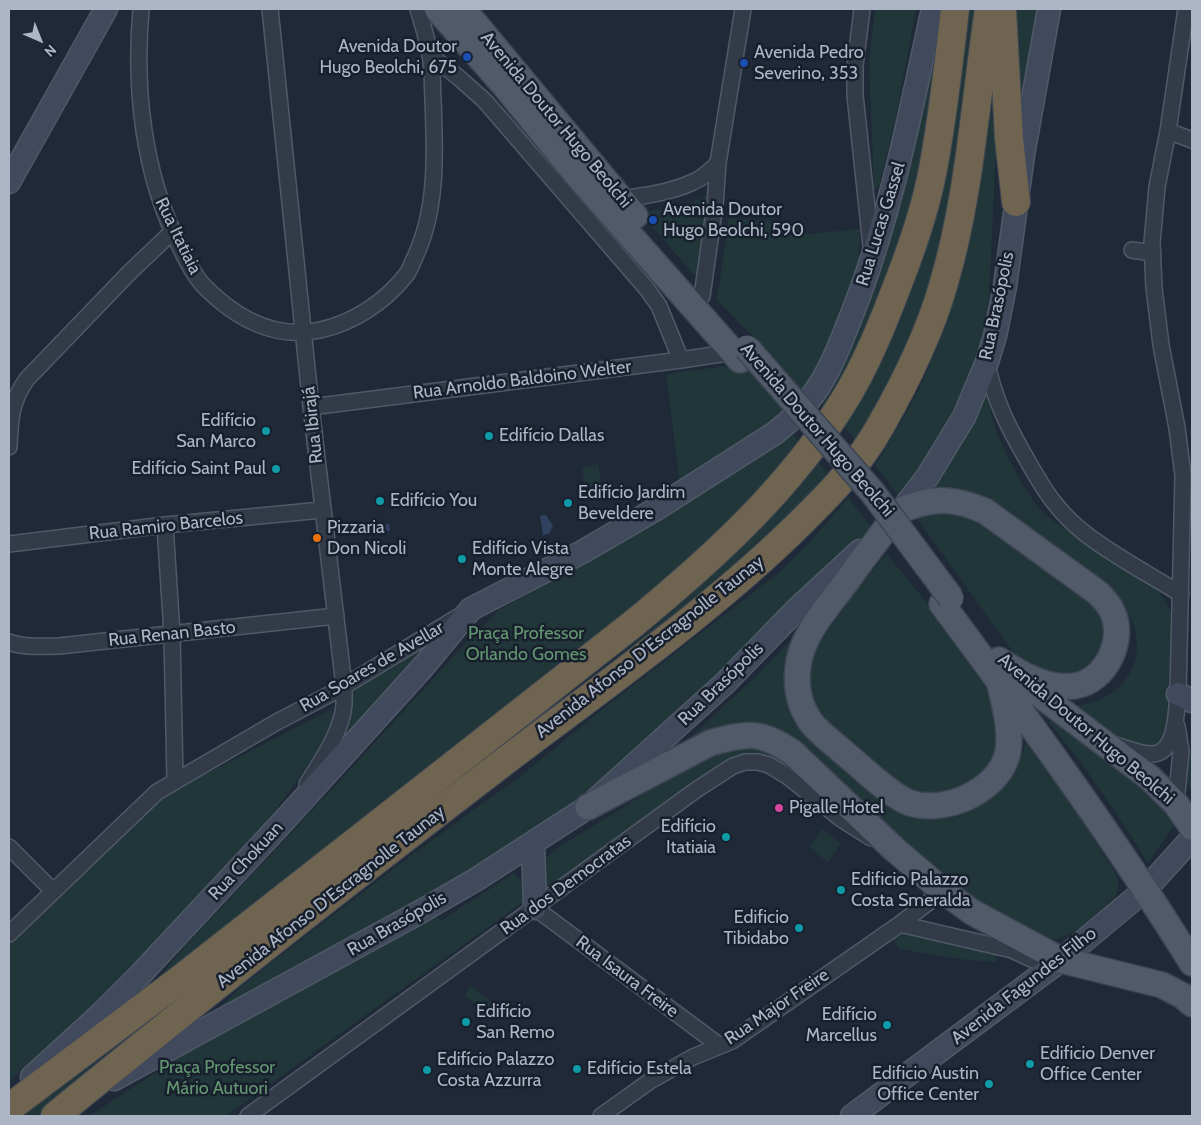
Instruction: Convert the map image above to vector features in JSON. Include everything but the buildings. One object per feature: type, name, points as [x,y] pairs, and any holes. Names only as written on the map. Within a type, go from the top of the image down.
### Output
[{"type":"highway","name":"Avenida Afonso D'Escragnolle Taunay","points":[[9,1108],[178,981],[633,624],[692,575],[730,539],[780,486],[812,448],[842,402],[866,360],[884,321],[912,247],[933,170],[955,9]]},
{"type":"highway","name":"Avenida Afonso D'Escragnolle Taunay","points":[[62,1111],[415,830],[682,626],[753,568],[809,515],[849,472],[880,428],[912,367],[932,320],[943,287],[953,252],[967,174],[989,9]]},
{"type":"highway","points":[[1002,9],[1010,149],[1016,202]]},
{"type":"main road","name":"Avenida Doutor Hugo Beolchi","points":[[437,9],[504,85],[576,174],[740,353],[946,601],[999,670],[1146,889],[1192,963]]},
{"type":"main road","name":"Avenida Doutor Hugo Beolchi","points":[[463,9],[702,296],[740,353]]},
{"type":"main road","points":[[559,152],[567,158],[601,196],[614,200],[621,199]]},
{"type":"main road","points":[[887,527],[817,622],[800,654],[798,668],[799,695],[805,713],[817,729],[894,793],[909,802],[928,806],[947,804],[968,797],[989,783],[1001,770],[1007,755],[1009,739],[999,670],[1061,686],[1076,686],[1093,680],[1105,668],[1112,653],[1116,640],[1116,626],[1113,612],[1098,593],[985,511],[954,500],[928,501],[904,509]]},
{"type":"main road","name":"Avenida Doutor Hugo Beolchi","points":[[999,670],[1016,676],[1143,772],[1176,804],[1192,827]]},
{"type":"main road","points":[[588,807],[710,743],[731,737],[754,735],[775,741],[792,752],[893,848],[943,891],[1056,964],[1162,984],[1177,992],[1192,1004]]},
{"type":"street","points":[[9,182],[106,9]]},
{"type":"street","name":"Rua Itatiaia","points":[[141,9],[138,39],[140,90],[146,141],[157,193],[172,232],[202,284],[227,306],[253,322],[275,331],[304,333],[336,327],[364,313],[407,274],[418,249],[429,217],[433,176],[434,119],[431,56],[418,9]]},
{"type":"street","name":"Rua Ibirajá","points":[[270,9],[322,510],[344,686],[344,707],[336,732],[322,760],[280,825]]},
{"type":"street","points":[[702,296],[715,205],[718,163],[742,9]]},
{"type":"street","points":[[862,9],[855,66],[855,94],[872,259]]},
{"type":"street","name":"Rua Lucas Gassel","points":[[788,422],[807,402],[819,385],[845,330],[872,259],[901,158],[933,9]]},
{"type":"street","name":"Rua Brasópolis","points":[[62,1111],[136,1067],[477,879],[588,807],[725,683],[796,610],[887,527],[904,509],[928,476],[964,417],[987,362],[995,336],[1005,286],[1016,202],[1049,9]]},
{"type":"street","points":[[1096,736],[1138,752],[1154,754],[1165,749],[1169,744],[1185,697],[1181,594],[1183,475],[1177,428],[1161,345],[1154,288],[1153,253],[1157,187],[1168,131],[1186,9]]},
{"type":"street","points":[[431,56],[485,101],[647,289],[659,306],[681,360]]},
{"type":"street","name":"Avenida Doutor Hugo Beolchi","points":[[485,101],[504,85]]},
{"type":"street","points":[[1168,131],[1192,140]]},
{"type":"street","points":[[621,199],[694,182],[718,163]]},
{"type":"street","points":[[9,447],[10,420],[16,396],[27,379],[129,273],[172,232]]},
{"type":"street","points":[[1132,250],[1153,253]]},
{"type":"street","name":"Rua Arnoldo Baldoino Welter","points":[[311,407],[740,353]]},
{"type":"street","points":[[987,362],[991,382],[1007,425],[1046,495],[1087,535],[1181,594]]},
{"type":"street","name":"Rua Soares de Avellar","points":[[9,934],[157,792],[175,780],[344,686],[471,610],[582,552],[760,444],[788,422]]},
{"type":"street","name":"Rua Ramiro Barcelos","points":[[9,544],[322,510]]},
{"type":"street","points":[[165,526],[172,634],[175,780]]},
{"type":"street","name":"Rua Chokuan","points":[[9,1102],[23,1085],[100,1015],[139,976],[280,825],[423,667],[471,610]]},
{"type":"street","name":"Rua Renan Basto","points":[[9,642],[16,645],[35,647],[59,646],[336,616]]},
{"type":"street","points":[[1176,720],[1181,751],[1176,804]]},
{"type":"street","name":"Rua dos Democratas","points":[[248,1116],[719,774],[745,762],[758,762],[769,765],[787,776],[852,826],[867,836],[893,848]]},
{"type":"street","name":"Avenida Fagundes Filho","points":[[858,1114],[1056,964],[1146,889],[1192,838]]},
{"type":"street","points":[[533,844],[535,908]]},
{"type":"street","points":[[9,848],[53,892]]},
{"type":"street","name":"Rua Major Freire","points":[[601,1116],[650,1081],[675,1066],[720,1046],[744,1032],[900,924],[943,891]]},
{"type":"street","name":"Rua Isaura Freire","points":[[535,908],[720,1046]]},
{"type":"street","points":[[900,924],[1012,950],[1056,964]]},
{"type":"green space","points":[[875,9],[916,9],[896,116],[879,186],[874,190],[869,62]]},
{"type":"green space","points":[[965,9],[977,9],[974,51],[934,292],[860,445],[842,424],[856,402]]},
{"type":"green space","points":[[1010,9],[1037,9],[1030,69],[1021,118]]},
{"type":"green space","points":[[933,58],[937,61],[924,156],[907,224],[866,333],[825,407],[819,399]]},
{"type":"green space","points":[[995,103],[999,106],[990,282],[987,313],[981,343],[969,377],[952,413],[922,465],[900,498],[875,465],[920,387],[941,337],[966,252],[979,186],[991,108]]},
{"type":"green space","points":[[705,196],[711,198],[699,275],[694,275],[643,216],[647,211],[677,208]]},
{"type":"green space","points":[[729,218],[791,222],[808,234],[860,229],[858,281],[832,349],[787,417],[680,487],[666,374],[734,365],[758,342],[717,300]]},
{"type":"green space","points":[[987,395],[990,398],[995,427],[1005,452],[1027,491],[1041,510],[1073,534],[1134,571],[1164,599],[1172,615],[1173,622],[1170,740],[1140,754],[1075,706],[1091,703],[1105,697],[1127,678],[1134,665],[1137,651],[1136,635],[1131,619],[1121,605],[1108,593],[928,493],[961,445]]},
{"type":"green space","name":"Praça Professor Orlando Gomes","points":[[793,435],[800,442],[763,488],[675,577],[160,979],[179,953],[462,647],[499,610],[630,537],[732,475]]},
{"type":"green space","points":[[816,460],[836,482],[797,523],[100,1071],[37,1116],[19,1116],[168,1006],[361,853],[528,728],[654,627],[749,540]]},
{"type":"green space","points":[[598,464],[603,497],[587,500],[582,467]]},
{"type":"green space","points":[[848,497],[872,528],[819,585],[665,735],[508,855],[215,1011],[276,959],[401,863],[517,779],[599,712],[777,574],[814,537]]},
{"type":"green space","points":[[948,510],[980,521],[1097,608],[1103,620],[1109,643],[1080,682],[1030,668],[1013,652],[913,513]]},
{"type":"green space","points":[[887,554],[944,624],[997,698],[1005,752],[971,792],[910,797],[829,730],[808,694],[808,671],[814,651],[858,588]]},
{"type":"green space","points":[[804,626],[794,661],[840,761],[870,792],[897,810],[912,816],[942,819],[958,816],[994,797],[1002,789],[1015,772],[1024,751],[1026,739],[1040,754],[1114,872],[1119,885],[1116,896],[1077,929],[1060,938],[1051,940],[971,903],[793,747],[681,746],[756,676]]},
{"type":"green space","points":[[421,646],[424,647],[422,650],[334,750],[349,718],[353,688]]},
{"type":"green space","points":[[332,709],[331,724],[316,753],[283,800],[230,865],[180,921],[133,969],[60,1038],[9,1081],[9,945],[161,797]]},
{"type":"green space","points":[[1051,719],[1175,810],[1175,824],[1148,863],[1102,792],[1050,724]]},
{"type":"green space","points":[[741,747],[762,749],[774,754],[822,796],[757,758],[544,899],[544,859],[556,849],[671,777],[714,754]]},
{"type":"green space","points":[[1192,747],[1192,792],[1183,777]]},
{"type":"green space","points":[[822,829],[841,844],[828,862],[809,847]]},
{"type":"green space","name":"Praça Professor Mário Autuori","points":[[514,873],[521,881],[523,902],[226,1116],[89,1116],[176,1059],[431,914],[442,920]]},
{"type":"green space","points":[[904,932],[995,955],[997,962],[967,960],[899,949],[894,939]]},
{"type":"green space","points":[[471,986],[501,1010],[494,1018],[464,995]]},
{"type":"water","points":[[546,515],[553,526],[549,534],[543,535],[540,516]]},
{"type":"water","points":[[389,524],[390,531],[363,534],[362,527]]},
{"type":"railway","points":[[747,344],[885,500],[954,595]]},
{"type":"place","name":"Avenida Doutor Hugo Beolchi, 675","points":[[467,57]]},
{"type":"place","name":"Avenida Pedro Severino, 353","points":[[744,63]]},
{"type":"place","name":"Avenida Doutor Hugo Beolchi, 590","points":[[653,220]]},
{"type":"place","name":"Edifício San Marco","points":[[266,431]]},
{"type":"place","name":"Edifício Dallas","points":[[489,436]]},
{"type":"place","name":"Edifício Saint Paul","points":[[276,469]]},
{"type":"place","name":"Edifício You","points":[[380,501]]},
{"type":"place","name":"Edifício Jardim Beveldere","points":[[568,503]]},
{"type":"place","name":"Pizzaria Don Nicoli","points":[[317,538]]},
{"type":"place","name":"Edifício Vista Monte Alegre","points":[[462,559]]},
{"type":"place","name":"Pigalle Hotel","points":[[779,808]]},
{"type":"place","name":"Edifício Itatiaia","points":[[726,837]]},
{"type":"place","name":"Edificio Palazzo Costa Smeralda","points":[[841,890]]},
{"type":"place","name":"Edificio Tibidabo","points":[[799,928]]},
{"type":"place","name":"Edifício San Remo","points":[[466,1022]]},
{"type":"place","name":"Edifício Marcellus","points":[[887,1025]]},
{"type":"place","name":"Edificio Denver Office Center","points":[[1030,1064]]},
{"type":"place","name":"Edifício Estela","points":[[577,1069]]},
{"type":"place","name":"Edifício Palazzo Costa Azzurra","points":[[427,1070]]},
{"type":"place","name":"Edificio Austin Office Center","points":[[989,1084]]}]
